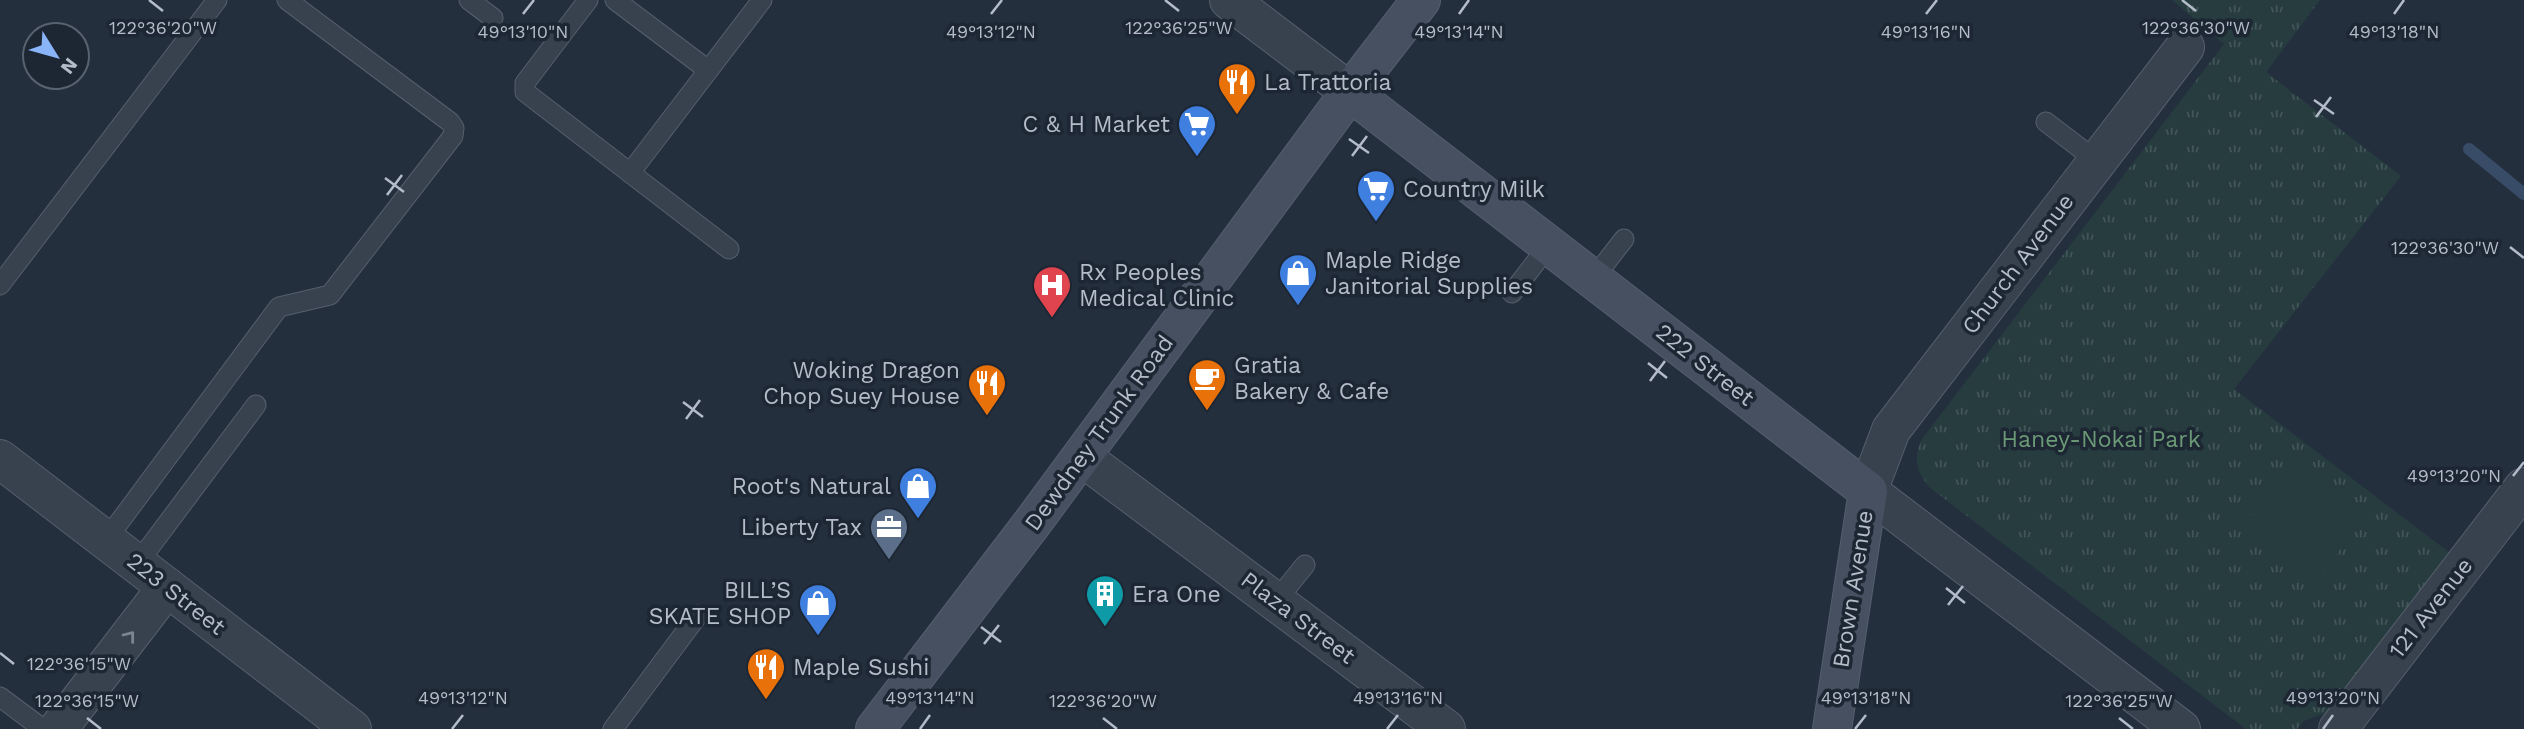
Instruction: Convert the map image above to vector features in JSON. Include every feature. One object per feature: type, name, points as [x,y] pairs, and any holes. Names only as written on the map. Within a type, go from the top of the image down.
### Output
[{"type":"main road","name":"Dewdney Trunk Road","points":[[875,729],[1082,457],[1350,92],[1421,0]]},
{"type":"main road","name":"222 Street","points":[[1350,92],[1868,491]]},
{"type":"main road","name":"Brown Avenue","points":[[1832,729],[1868,491]]},
{"type":"street","name":"222 Street","points":[[1229,0],[1350,92]]},
{"type":"street","name":"Church Avenue","points":[[1868,491],[1891,430],[2185,47]]},
{"type":"street","name":"Plaza Street","points":[[1082,457],[1446,729]]},
{"type":"street","name":"223 Street","points":[[0,458],[352,729]]},
{"type":"street","name":"121 Avenue","points":[[2339,729],[2524,487]]},
{"type":"street","name":"222 Street","points":[[1868,491],[2181,729]]},
{"type":"street","points":[[58,729],[167,587]]},
{"type":"lane","points":[[0,285],[217,0]]},
{"type":"lane","points":[[106,540],[279,307],[330,296],[453,136],[454,128],[450,122],[287,0]]},
{"type":"lane","points":[[469,0],[493,18]]},
{"type":"lane","points":[[588,0],[525,83],[525,92],[729,250]]},
{"type":"lane","points":[[615,0],[708,70]]},
{"type":"lane","points":[[630,173],[762,0]]},
{"type":"lane","points":[[2046,122],[2097,161]]},
{"type":"lane","points":[[1593,279],[1624,239]]},
{"type":"lane","points":[[1512,293],[1549,245]]},
{"type":"lane","points":[[137,564],[256,405]]},
{"type":"lane","points":[[1276,601],[1305,565]]},
{"type":"lane","points":[[613,729],[698,615]]},
{"type":"lane","points":[[0,697],[43,729]]},
{"type":"green space","name":"Haney-Nokai Park","points":[[2172,0],[2320,0],[2266,72],[2401,176],[2234,389],[2450,553],[2328,712],[2304,721],[2297,729],[2246,729],[1929,487],[1917,464],[1917,453],[1922,439],[2224,44]]},
{"type":"green space","points":[[2295,457],[2368,513],[2319,577],[2246,521]]},
{"type":"waterway","points":[[2469,149],[2524,194]]},
{"type":"place","name":"La Trattoria","points":[[1237,116]]},
{"type":"place","name":"C & H Market","points":[[1197,158]]},
{"type":"place","name":"Country Milk","points":[[1376,223]]},
{"type":"place","name":"Maple Ridge Janitorial Supplies","points":[[1298,307]]},
{"type":"place","name":"Rx Peoples Medical Clinic","points":[[1052,319]]},
{"type":"place","name":"Gratia Bakery & Cafe","points":[[1207,412]]},
{"type":"place","name":"Woking Dragon Chop Suey House","points":[[987,417]]},
{"type":"place","name":"Root's Natural","points":[[918,520]]},
{"type":"place","name":"Liberty Tax","points":[[889,561]]},
{"type":"place","name":"Era One","points":[[1105,628]]},
{"type":"place","name":"BILL’S SKATE SHOP","points":[[818,637]]},
{"type":"place","name":"Maple Sushi","points":[[766,701]]}]
